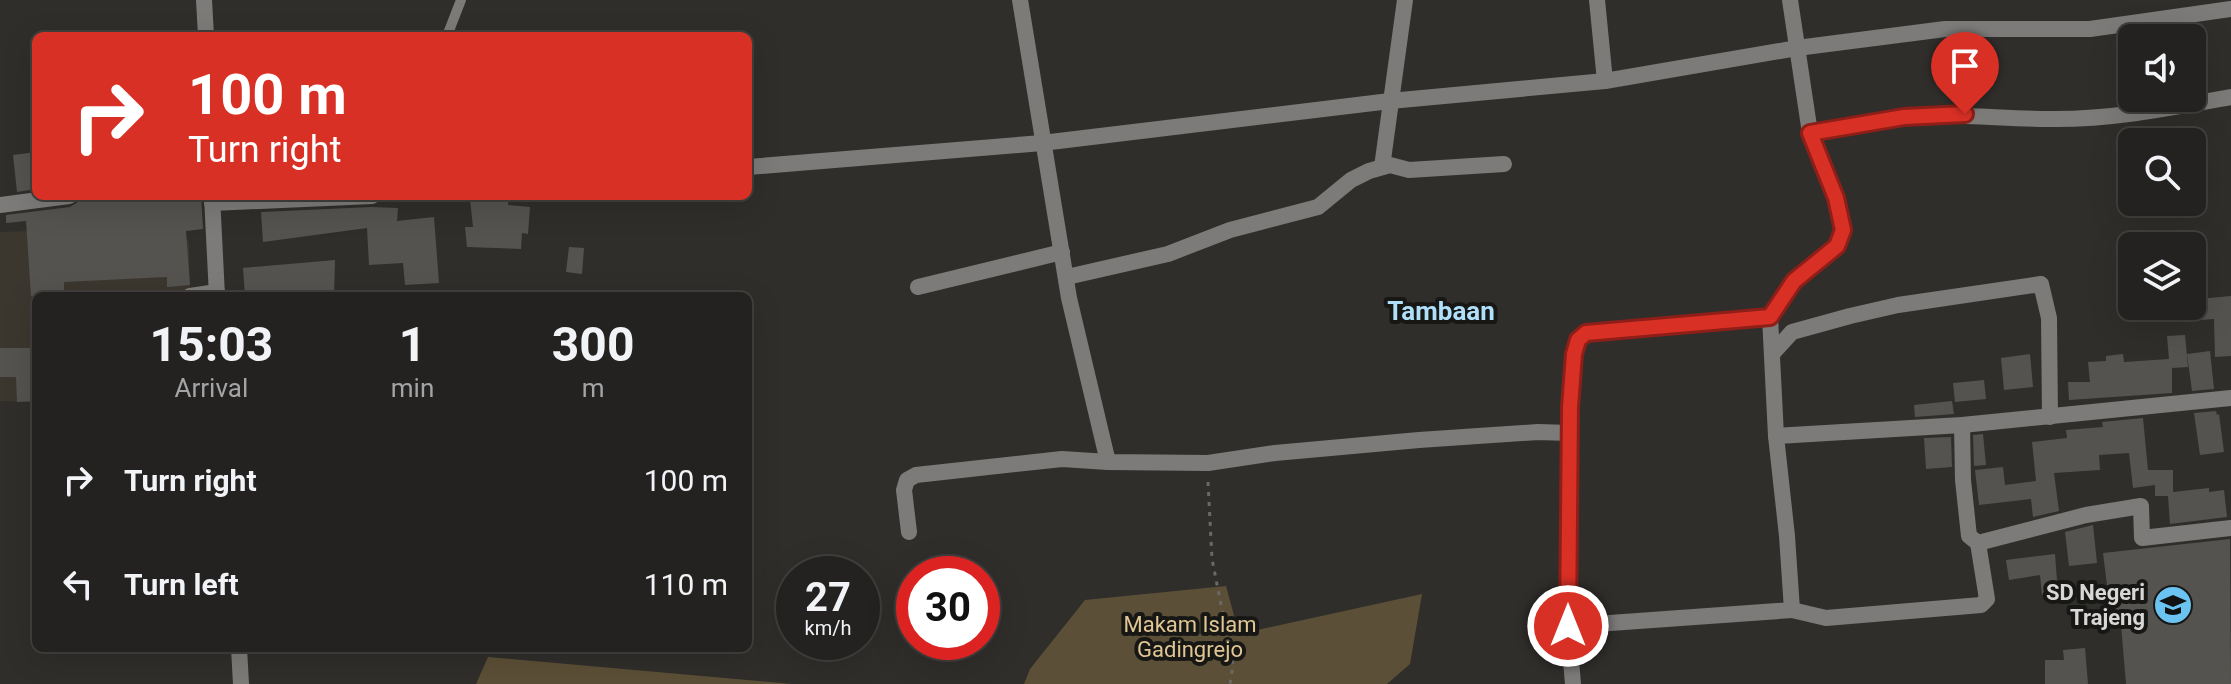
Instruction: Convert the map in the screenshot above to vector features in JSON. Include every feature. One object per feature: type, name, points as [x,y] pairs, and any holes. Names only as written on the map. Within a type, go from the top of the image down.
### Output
[{"type":"street","points":[[204,0],[206,32]]},
{"type":"street","points":[[1020,0],[1069,298],[1108,462]]},
{"type":"street","points":[[1382,167],[1405,0]]},
{"type":"street","points":[[1597,0],[1605,81]]},
{"type":"street","points":[[1790,0],[1810,133],[1836,198],[1843,230],[1837,246],[1794,281],[1770,317],[1776,436],[1792,610]]},
{"type":"street","points":[[752,167],[1042,143],[1390,101],[1605,81],[1797,48],[1945,29],[2090,29],[2231,9]]},
{"type":"street","points":[[1810,133],[1904,117],[1965,114],[2050,119],[2094,117],[2151,112],[2231,97]]},
{"type":"street","points":[[1067,277],[1168,254],[1230,230],[1318,207],[1351,180],[1382,167],[1397,166],[1409,170],[1504,164]]},
{"type":"street","points":[[0,205],[38,200]]},
{"type":"street","points":[[212,200],[217,292]]},
{"type":"street","points":[[918,287],[1062,252]]},
{"type":"street","points":[[1772,354],[1792,332],[1850,316],[1898,305],[2041,284],[2049,318],[2050,417]]},
{"type":"street","points":[[1573,684],[1568,626],[1569,433],[1574,354],[1578,340],[1586,333],[1770,317]]},
{"type":"street","points":[[1776,436],[1962,425],[2231,398]]},
{"type":"street","points":[[1568,626],[1792,610],[1826,618],[1981,605],[1987,599],[1978,543],[1969,536],[1963,480],[1962,425]]},
{"type":"street","points":[[909,532],[904,490],[907,480],[916,475],[1062,459],[1208,463],[1275,453],[1419,440],[1538,432],[1569,433]]},
{"type":"street","points":[[1978,543],[2086,515],[2141,506],[2142,538],[2231,528]]},
{"type":"street","points":[[239,652],[241,684]]},
{"type":"lane","points":[[449,32],[461,0]]},
{"type":"path","points":[[1208,463],[1208,519],[1212,559],[1233,665],[1230,684]]},
{"type":"shaded area","points":[[183,226],[189,244],[190,292],[32,292],[32,402],[0,401],[0,232]]},
{"type":"green space","name":"Makam Islam Gadingrejo","points":[[1226,586],[1239,634],[1422,594],[1410,664],[1387,684],[1024,684],[1030,669],[1085,600]]},
{"type":"green space","points":[[488,657],[792,684],[476,684]]},
{"type":"building","points":[[32,153],[32,190],[17,192],[13,155]]},
{"type":"building","points":[[201,200],[203,229],[186,231],[190,285],[167,287],[167,277],[64,282],[64,292],[32,292],[31,296],[26,221],[6,223],[6,215],[70,207],[78,202]]},
{"type":"building","points":[[470,200],[509,200],[508,205],[530,207],[528,234],[522,233],[521,249],[467,247],[465,227],[473,227]]},
{"type":"building","points":[[398,208],[397,221],[434,217],[439,283],[405,285],[403,263],[369,265],[367,228],[263,242],[261,212]]},
{"type":"building","points":[[569,247],[584,248],[582,274],[566,272]]},
{"type":"building","points":[[335,260],[334,292],[245,292],[243,268]]},
{"type":"building","points":[[2231,296],[2231,356],[2215,357],[2214,319],[2206,320],[2206,298]]},
{"type":"building","points":[[2185,335],[2188,367],[2172,368],[2172,393],[2069,400],[2068,382],[2090,382],[2088,362],[2106,361],[2106,356],[2123,354],[2124,362],[2169,359],[2167,336]]},
{"type":"building","points":[[0,348],[32,348],[32,401],[17,402],[16,377],[0,377]]},
{"type":"building","points":[[2210,351],[2214,389],[2192,391],[2187,354]]},
{"type":"building","points":[[2030,354],[2033,387],[2004,390],[2001,358]]},
{"type":"building","points":[[1984,380],[1986,399],[1955,402],[1953,383]]},
{"type":"building","points":[[1952,401],[1954,414],[1915,417],[1914,405]]},
{"type":"building","points":[[2216,411],[2224,452],[2200,455],[2194,413]]},
{"type":"building","points":[[2143,418],[2148,470],[2173,470],[2173,492],[2209,488],[2209,492],[2224,490],[2227,517],[2170,524],[2168,496],[2155,496],[2155,485],[2133,488],[2129,453],[2099,455],[2100,470],[2054,473],[2059,511],[2033,517],[2031,499],[1979,505],[1975,470],[2003,467],[2005,485],[2036,481],[2032,442],[2067,438],[2066,430],[2103,427],[2102,422]]},
{"type":"building","points":[[1983,434],[1986,465],[1974,466],[1973,435]]},
{"type":"building","points":[[1951,437],[1952,467],[1926,469],[1924,438]]},
{"type":"building","points":[[2093,525],[2097,563],[2069,566],[2065,532]]},
{"type":"building","name":"SD Negeri Trajeng","points":[[2230,539],[2231,684],[2126,684],[2121,625],[2107,585],[2103,553]]},
{"type":"building","points":[[2055,554],[2058,594],[2042,595],[2040,575],[2009,580],[2006,560]]},
{"type":"building","points":[[2085,648],[2088,684],[2045,684],[2045,660],[2064,660],[2063,650]]},
{"type":"place","name":"SD Negeri Trajeng","points":[[2173,605]]},
{"type":"district","name":"Tambaan","points":[[1441,311]]},
{"type":"route","points":[[1568,626],[1569,433],[1574,354],[1578,340],[1586,333],[1770,317],[1794,281],[1837,246],[1843,230],[1836,198],[1810,133],[1904,117],[1965,114]]}]
